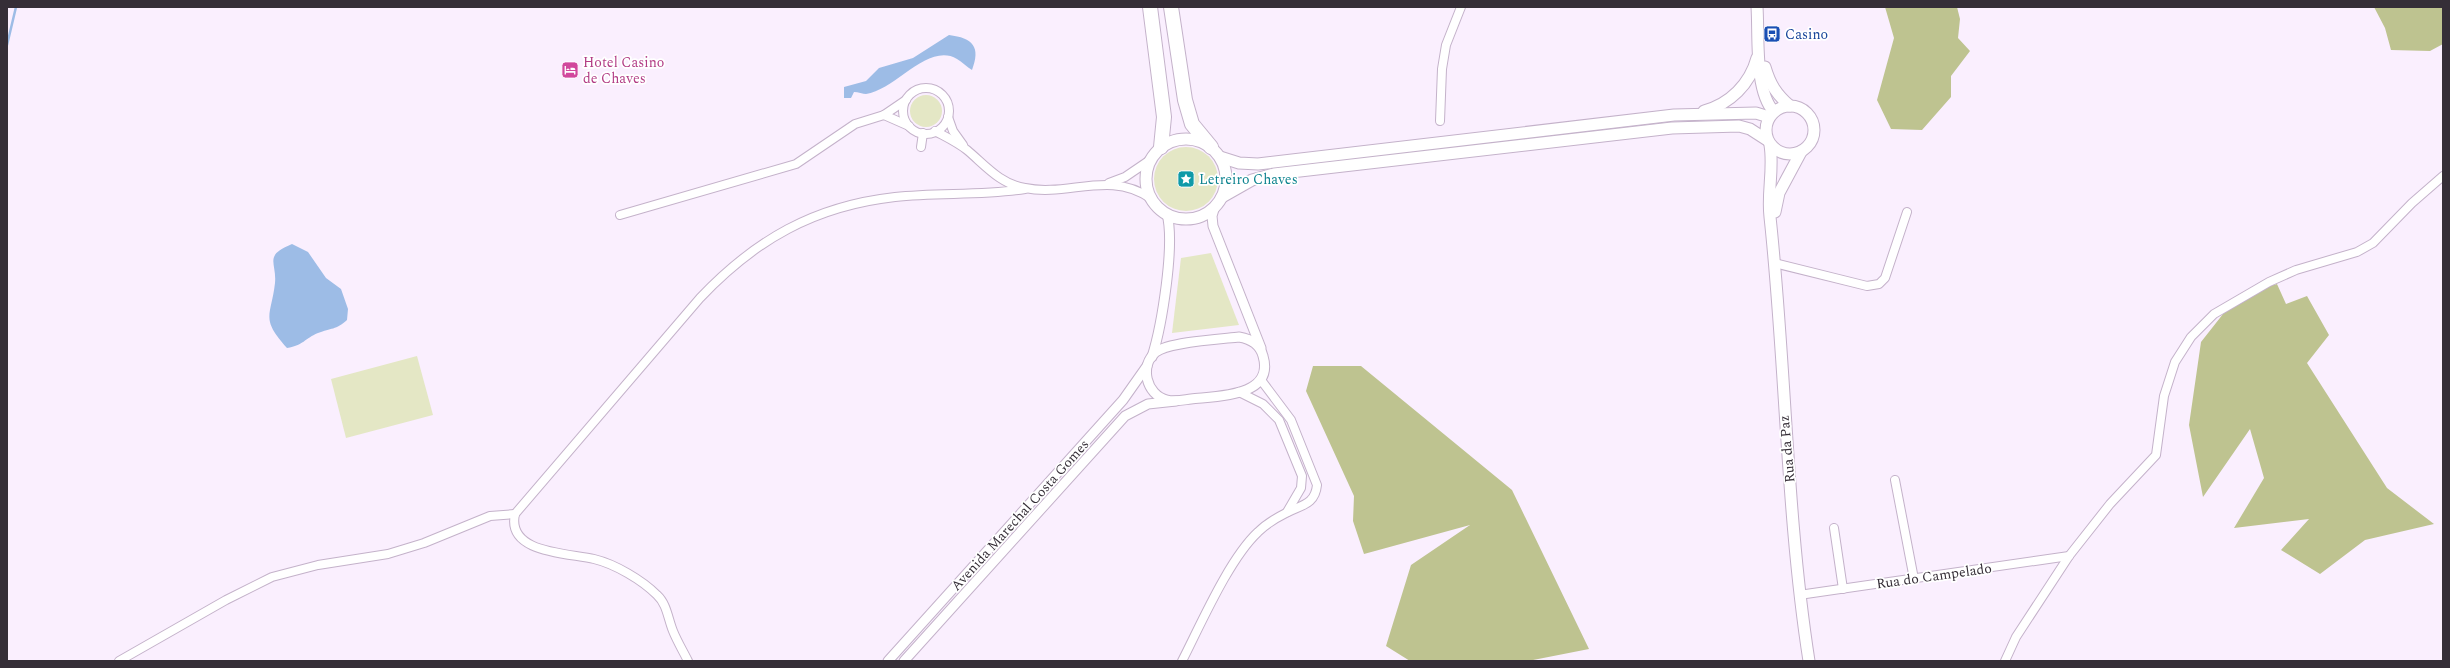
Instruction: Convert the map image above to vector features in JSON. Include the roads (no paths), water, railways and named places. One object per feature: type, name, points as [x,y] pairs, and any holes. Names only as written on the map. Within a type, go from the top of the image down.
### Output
[{"type":"highway","points":[[1150,7],[1164,117],[1161,147]]},
{"type":"highway","points":[[1172,7],[1185,100],[1192,124],[1215,152]]},
{"type":"main road","points":[[1757,7],[1762,87],[1771,115],[1766,124],[1773,160],[1770,215],[1772,236]]},
{"type":"main road","points":[[1690,114],[1715,108],[1740,91],[1754,69],[1759,48]]},
{"type":"main road","points":[[1759,48],[1770,85],[1790,106],[1803,109],[1812,120],[1814,126],[1812,140],[1801,152],[1779,193],[1772,236]]},
{"type":"main road","points":[[1790,106],[1771,115],[1756,113],[1690,114],[1258,164],[1238,163],[1190,139],[1175,140],[1161,147],[1150,160],[1146,177],[1150,198],[1167,214],[1185,219],[1196,218],[1252,180],[1274,174],[1664,129],[1739,126],[1750,129],[1784,154],[1801,152]]},
{"type":"main road","points":[[1215,152],[1226,172],[1226,185],[1218,202]]},
{"type":"main road","name":"Rua da Paz","points":[[1772,236],[1799,595],[1809,661]]},
{"type":"street","points":[[1440,121],[1442,69],[1446,45],[1461,7]]},
{"type":"street","points":[[620,215],[796,164],[855,124],[884,115],[906,100],[918,89],[932,89],[943,95],[947,102],[948,117],[953,131],[966,149],[992,173],[1007,183],[1025,189]]},
{"type":"street","points":[[906,100],[903,114],[909,126]]},
{"type":"street","points":[[884,115],[923,133],[935,132],[942,127],[948,117]]},
{"type":"street","points":[[935,132],[966,149]]},
{"type":"street","points":[[921,146],[923,133]]},
{"type":"street","points":[[1106,184],[1125,177],[1150,160]]},
{"type":"street","points":[[2004,661],[2016,637],[2069,556],[2110,504],[2156,455],[2164,396],[2175,362],[2191,337],[2214,314],[2269,282],[2296,270],[2357,252],[2373,242],[2412,203],[2443,176]]},
{"type":"street","points":[[688,661],[658,596],[620,570],[595,559],[564,555],[535,547],[516,532],[514,522],[516,514],[700,298],[724,273],[751,250],[778,233],[810,217],[895,197],[1002,193],[1025,189],[1106,184],[1128,185],[1150,198]]},
{"type":"street","points":[[1182,661],[1244,546],[1269,523],[1287,512],[1307,506],[1316,492],[1317,485],[1291,420],[1261,380],[1266,364],[1262,351],[1213,226],[1212,216],[1218,202]]},
{"type":"street","points":[[1774,263],[1867,286],[1879,284],[1885,278],[1907,212]]},
{"type":"street","name":"Avenida Marechal Costa Gomes","points":[[888,661],[1123,400],[1147,366],[1152,357],[1158,338],[1162,309],[1170,236],[1167,214]]},
{"type":"street","points":[[1152,357],[1164,347],[1239,337],[1249,339],[1262,351]]},
{"type":"street","points":[[1147,366],[1147,380],[1154,392],[1166,400],[1176,401]]},
{"type":"street","name":"Avenida Marechal Costa Gomes","points":[[904,661],[1125,416],[1148,404],[1239,392],[1255,387],[1261,380]]},
{"type":"street","points":[[1239,392],[1255,399],[1273,412],[1283,427],[1302,476],[1302,482],[1298,495],[1287,512]]},
{"type":"street","points":[[1896,480],[1914,579]]},
{"type":"street","points":[[119,661],[226,600],[272,577],[318,565],[388,554],[424,543],[490,516],[516,514]]},
{"type":"street","points":[[1834,528],[1843,589]]},
{"type":"street","name":"Rua do Campelado","points":[[1799,595],[2069,556]]},
{"type":"water","points":[[949,35],[964,38],[973,45],[976,55],[972,70],[957,59],[946,55],[935,57],[923,62],[877,91],[866,94],[854,92],[851,98],[844,98],[844,87],[866,81],[879,68],[913,58]]},
{"type":"water","points":[[292,244],[308,252],[326,278],[341,289],[348,309],[347,320],[340,326],[313,335],[301,344],[287,348],[273,330],[269,317],[275,283],[274,256],[283,248]]},
{"type":"waterway","points":[[7,45],[16,7]]},
{"type":"place","name":"Casino","points":[[1772,34]]},
{"type":"place","name":"Hotel Casino de Chaves","points":[[570,70]]},
{"type":"place","name":"Letreiro Chaves","points":[[1186,179]]}]
